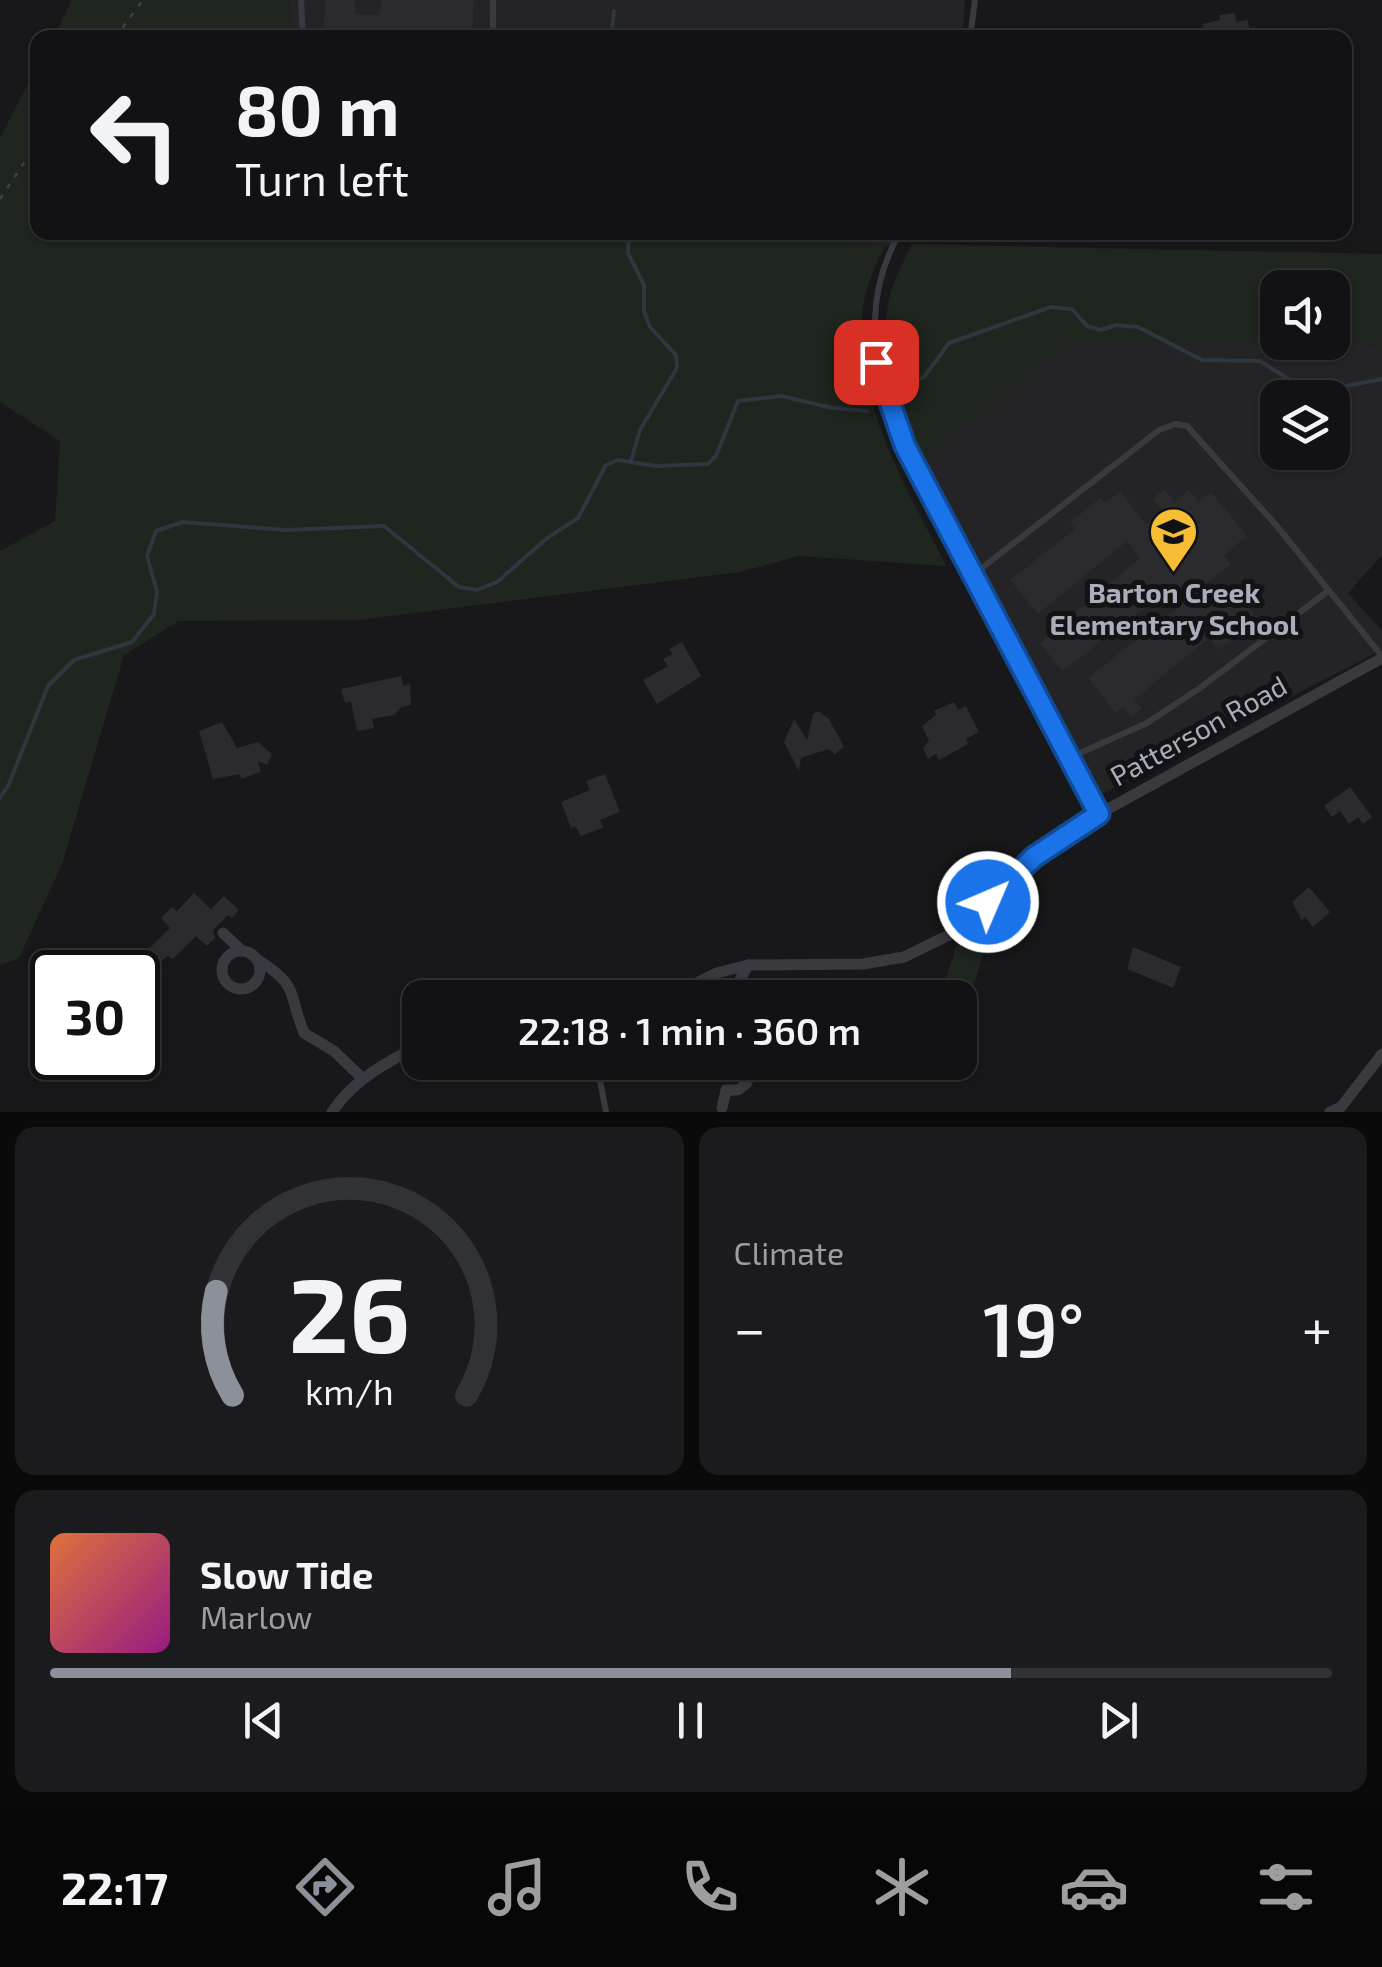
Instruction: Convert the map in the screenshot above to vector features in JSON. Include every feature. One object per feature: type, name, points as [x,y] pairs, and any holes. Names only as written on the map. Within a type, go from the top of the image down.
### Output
[{"type":"street","name":"Patterson Road","points":[[703,980],[748,966],[863,964],[904,956],[949,935],[1034,857],[1099,814],[1382,657]]},
{"type":"street","points":[[223,933],[284,977],[294,991],[304,1032],[334,1050],[363,1079]]},
{"type":"street","points":[[242,950],[230,954],[223,964],[223,976],[230,986],[243,988],[254,983],[260,972],[257,959]]},
{"type":"street","points":[[740,980],[748,966]]},
{"type":"street","points":[[1330,1112],[1341,1107],[1382,1054]]},
{"type":"street","points":[[332,1112],[341,1098],[363,1079],[402,1056]]},
{"type":"street","points":[[722,1108],[726,1090],[738,1090],[747,1080]]},
{"type":"lane","points":[[301,0],[303,30]]},
{"type":"lane","points":[[493,30],[494,0]]},
{"type":"lane","points":[[971,30],[975,0]]},
{"type":"lane","points":[[896,240],[878,282],[872,321],[876,362],[905,446],[1099,814]]},
{"type":"lane","points":[[973,576],[1159,430],[1176,424],[1188,426],[1382,657]]},
{"type":"lane","points":[[1070,758],[1146,723],[1200,688],[1328,591]]},
{"type":"lane","points":[[600,1080],[606,1112]]},
{"type":"path","points":[[122,30],[144,0]]},
{"type":"path","points":[[0,199],[30,154]]},
{"type":"shaded area","points":[[72,0],[288,0],[292,30],[57,30]]},
{"type":"shaded area","points":[[288,0],[965,0],[963,30],[292,30]]},
{"type":"shaded area","points":[[30,80],[30,240],[813,240],[886,246],[868,286],[861,327],[864,368],[889,451],[946,566],[799,556],[740,572],[360,620],[179,621],[124,655],[62,864],[19,958],[0,965],[0,551],[55,521],[60,441],[0,402],[0,138]]},
{"type":"shaded area","points":[[805,240],[898,240],[895,247]]},
{"type":"shaded area","points":[[912,244],[1382,254],[1382,349],[1350,343],[1350,270],[1260,270],[1260,343],[1069,343],[923,458],[894,378],[887,336],[890,295]]},
{"type":"shaded area","name":"Barton Creek Elementary School","points":[[1069,343],[1260,343],[1260,360],[1350,360],[1350,343],[1382,349],[1382,555],[1348,593],[1382,631],[1382,650],[1098,796],[923,458]]},
{"type":"shaded area","points":[[977,930],[989,935],[975,980],[945,980],[956,947]]},
{"type":"building","points":[[325,0],[355,0],[355,14],[380,15],[381,0],[474,0],[472,30],[323,30]]},
{"type":"building","points":[[1235,13],[1236,22],[1248,20],[1249,30],[1203,30],[1203,24],[1220,20],[1219,15]]},
{"type":"building","points":[[1165,489],[1175,502],[1189,490],[1199,502],[1211,492],[1247,536],[1224,555],[1231,564],[1198,590],[1213,608],[1234,590],[1258,619],[1219,650],[1209,638],[1134,699],[1142,709],[1132,717],[1123,707],[1116,713],[1088,678],[1180,606],[1168,590],[1062,671],[1040,643],[1140,558],[1127,541],[1038,614],[1010,580],[1075,529],[1070,522],[1100,498],[1104,503],[1120,491],[1146,525],[1163,511],[1153,499]]},
{"type":"building","points":[[682,642],[701,676],[657,704],[643,680],[668,666],[663,659],[673,654],[669,649]]},
{"type":"building","points":[[401,676],[403,686],[410,684],[411,705],[401,707],[395,715],[372,719],[374,728],[357,731],[351,702],[345,703],[341,689]]},
{"type":"building","points":[[954,702],[958,710],[966,706],[979,732],[966,739],[968,744],[939,760],[936,754],[928,759],[923,748],[929,741],[922,726],[936,715],[934,711]]},
{"type":"building","points":[[818,711],[829,719],[844,747],[835,754],[828,749],[801,758],[799,771],[784,742],[794,719],[807,740],[813,714]]},
{"type":"building","points":[[222,722],[237,748],[258,742],[272,754],[267,765],[258,761],[261,772],[241,779],[240,774],[213,779],[199,731]]},
{"type":"building","points":[[605,774],[620,812],[600,820],[603,828],[581,836],[575,826],[571,828],[561,802],[590,790],[586,781]]},
{"type":"building","points":[[1350,787],[1372,817],[1363,824],[1358,817],[1349,824],[1340,811],[1332,817],[1324,806]]},
{"type":"building","points":[[1309,887],[1330,912],[1313,927],[1305,917],[1302,920],[1292,902]]},
{"type":"building","points":[[194,893],[211,909],[224,896],[239,910],[213,930],[215,938],[207,946],[196,936],[173,959],[168,956],[160,962],[160,950],[148,950],[170,928],[161,918],[172,907],[177,911]]},
{"type":"building","points":[[1133,947],[1181,967],[1173,988],[1127,969]]},
{"type":"waterway","points":[[612,30],[614,11]]},
{"type":"waterway","points":[[629,240],[628,253],[644,285],[644,311],[650,327],[676,355],[677,368],[640,430],[631,461]]},
{"type":"waterway","points":[[903,387],[924,377],[949,343],[1051,307],[1072,309],[1087,326],[1101,330],[1116,325],[1138,327],[1202,360],[1260,361],[1303,388],[1321,391],[1382,379]]},
{"type":"waterway","points":[[0,798],[48,686],[74,660],[132,642],[154,614],[157,592],[147,556],[156,531],[183,522],[285,530],[384,526],[459,587],[477,590],[497,582],[546,539],[578,518],[606,465],[618,460],[656,466],[708,464],[716,456],[738,401],[781,396],[867,411]]},
{"type":"place","name":"Barton Creek Elementary School","points":[[1174,574]]},
{"type":"route","points":[[876,362],[889,410],[905,446],[1099,814],[1034,857],[988,902]]}]
